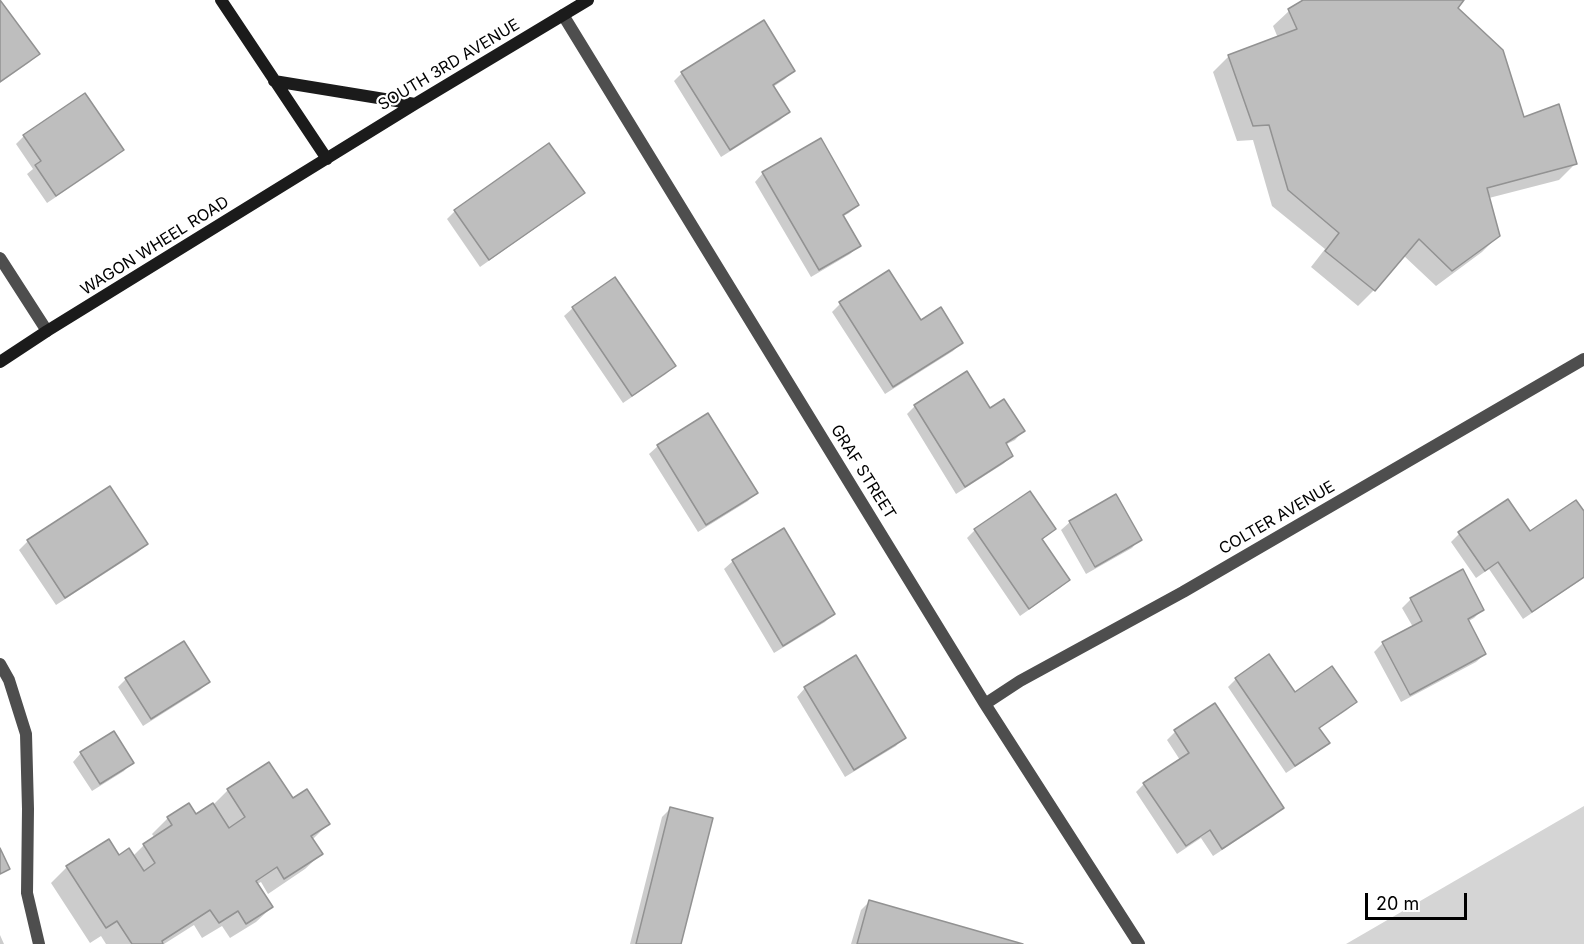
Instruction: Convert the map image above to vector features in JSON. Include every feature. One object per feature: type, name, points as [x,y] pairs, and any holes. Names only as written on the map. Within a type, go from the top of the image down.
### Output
[{"type":"main road","points":[[221,0],[327,159]]},
{"type":"main road","name":"SOUTH 3RD AVENUE","points":[[327,159],[588,0]]},
{"type":"main road","points":[[274,81],[415,105]]},
{"type":"main road","name":"WAGON WHEEL ROAD","points":[[0,362],[327,159]]},
{"type":"street","name":"GRAF STREET","points":[[563,15],[985,704],[1139,944]]},
{"type":"street","points":[[0,258],[47,331]]},
{"type":"street","name":"COLTER AVENUE","points":[[985,704],[1020,681],[1193,586],[1584,359]]},
{"type":"street","points":[[0,664],[9,680],[26,734],[27,893],[39,944]]},
{"type":"shaded area","points":[[1584,806],[1584,944],[1346,944]]},
{"type":"building","points":[[0,0],[40,54],[0,82]]},
{"type":"building","points":[[1303,0],[1464,0],[1458,8],[1503,50],[1524,117],[1559,104],[1577,164],[1487,188],[1500,236],[1452,271],[1419,239],[1375,291],[1325,251],[1339,233],[1288,190],[1269,125],[1253,126],[1228,55],[1297,29],[1288,9]]},
{"type":"building","points":[[764,20],[795,71],[773,85],[790,112],[730,150],[681,72]]},
{"type":"building","points":[[85,93],[124,150],[56,196],[35,165],[41,161],[23,135]]},
{"type":"building","points":[[821,138],[859,205],[843,215],[861,246],[819,270],[762,172]]},
{"type":"building","points":[[549,143],[585,193],[489,260],[454,210]]},
{"type":"building","points":[[889,270],[921,320],[941,307],[963,343],[893,387],[839,302]]},
{"type":"building","points":[[615,277],[676,366],[632,396],[572,307]]},
{"type":"building","points":[[967,371],[990,408],[1004,399],[1025,431],[1006,443],[1013,456],[965,487],[914,405]]},
{"type":"building","points":[[708,413],[758,493],[706,525],[657,445]]},
{"type":"building","points":[[110,486],[148,544],[65,598],[27,540]]},
{"type":"building","points":[[1030,491],[1056,529],[1042,539],[1070,580],[1029,609],[974,529]]},
{"type":"building","points":[[1116,494],[1142,540],[1095,567],[1069,521]]},
{"type":"building","points":[[1508,499],[1530,531],[1576,500],[1584,511],[1584,577],[1532,612],[1498,562],[1485,571],[1458,532]]},
{"type":"building","points":[[784,528],[835,614],[783,646],[732,560]]},
{"type":"building","points":[[1463,569],[1484,610],[1468,619],[1486,654],[1410,695],[1382,642],[1422,621],[1410,598]]},
{"type":"building","points":[[184,641],[210,682],[151,719],[125,678]]},
{"type":"building","points":[[1269,654],[1295,692],[1332,666],[1357,702],[1319,728],[1330,743],[1295,766],[1235,678]]},
{"type":"building","points":[[856,655],[906,738],[854,770],[804,687]]},
{"type":"building","points":[[1215,703],[1284,808],[1222,849],[1210,830],[1186,846],[1143,783],[1189,753],[1174,730]]},
{"type":"building","points":[[114,731],[134,763],[100,784],[80,752]]},
{"type":"building","points":[[269,762],[293,798],[307,789],[330,824],[311,836],[323,854],[284,879],[277,867],[256,881],[273,907],[246,924],[238,911],[219,923],[210,910],[162,941],[163,944],[132,944],[117,921],[106,928],[66,866],[109,839],[119,855],[129,848],[144,871],[155,863],[143,844],[172,825],[167,817],[189,803],[196,814],[213,803],[229,828],[245,817],[227,789]]},
{"type":"building","points":[[670,807],[713,818],[681,944],[636,944]]},
{"type":"building","points":[[0,848],[10,869],[0,874]]},
{"type":"building","points":[[869,900],[1023,944],[857,944]]}]
